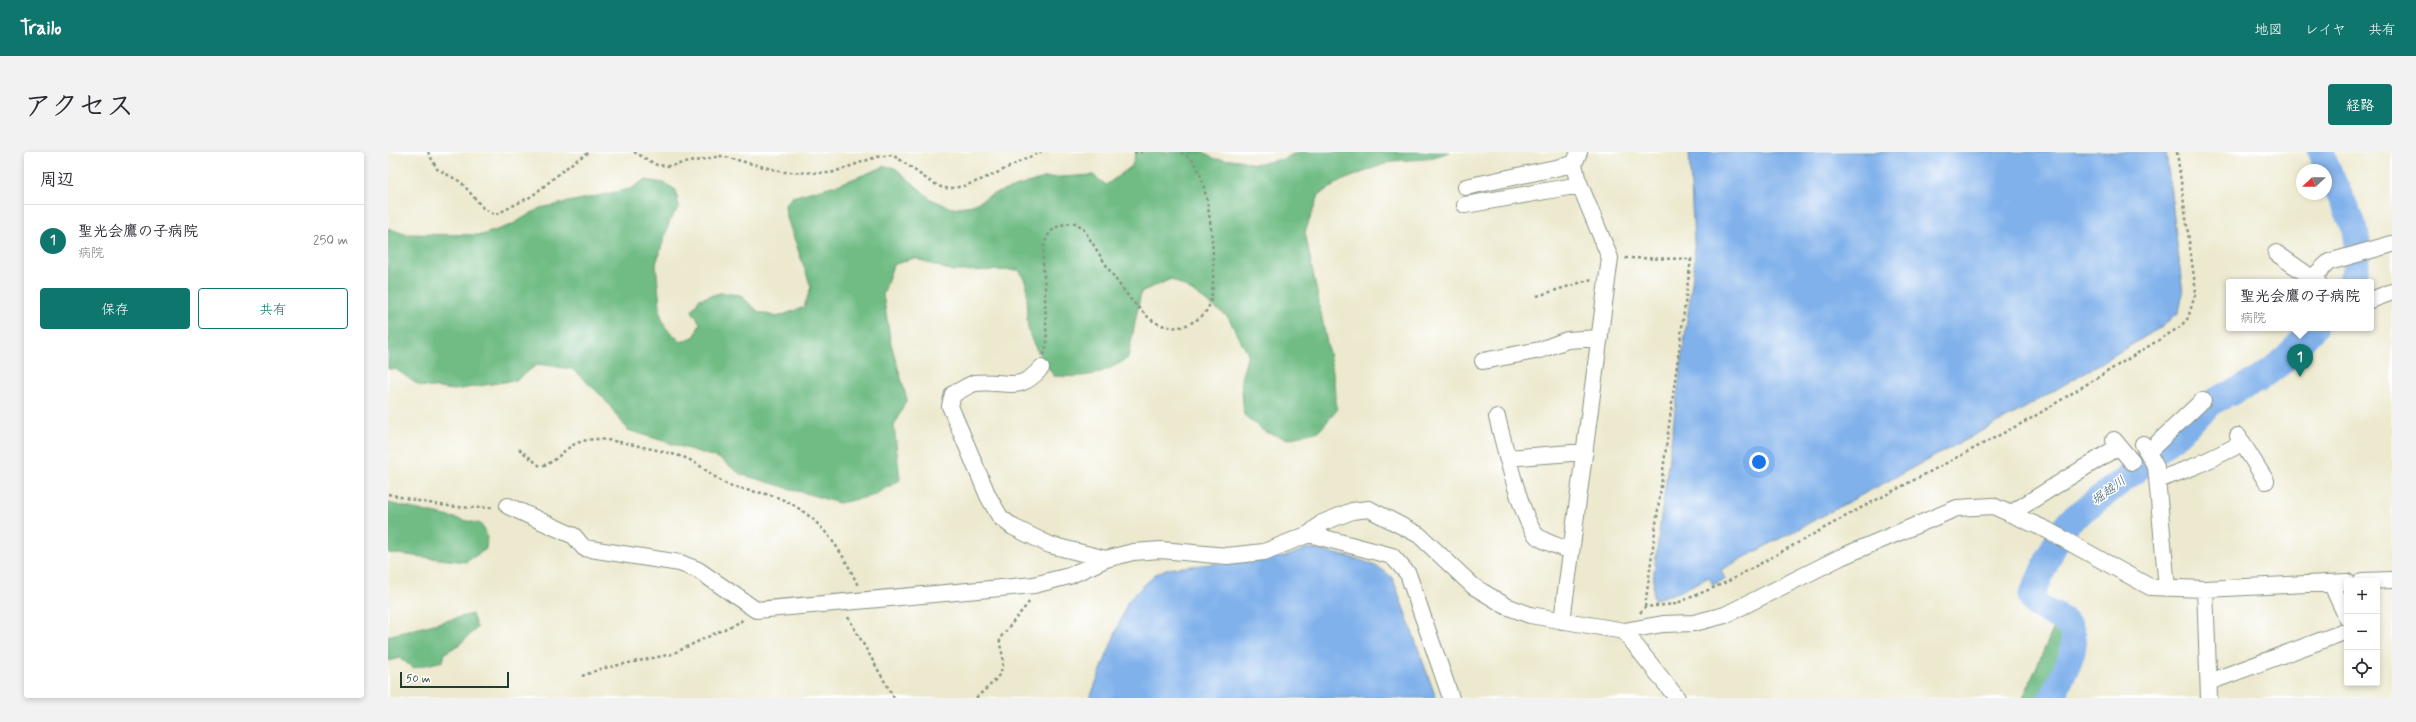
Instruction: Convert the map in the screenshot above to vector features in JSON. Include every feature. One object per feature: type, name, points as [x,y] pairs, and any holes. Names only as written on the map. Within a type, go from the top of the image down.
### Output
[{"type":"street","points":[[1466,187],[1577,158],[1580,185],[1609,266],[1562,621]]},
{"type":"street","points":[[1465,205],[1580,185]]},
{"type":"street","points":[[2316,279],[2329,262],[2392,244]]},
{"type":"street","points":[[2276,253],[2314,279]]},
{"type":"street","points":[[2374,299],[2392,292]]},
{"type":"street","points":[[1483,361],[1540,350],[1567,340],[1600,338]]},
{"type":"street","points":[[1041,368],[1032,378],[1021,384],[974,383],[953,394],[950,406],[988,496],[1000,517],[1013,527],[1050,545],[1106,559]]},
{"type":"street","points":[[2167,588],[2156,466],[2145,448],[2203,400]]},
{"type":"street","points":[[1497,417],[1507,458],[1528,524],[1538,537],[1571,551]]},
{"type":"street","points":[[2158,480],[2198,465],[2240,439],[2266,481]]},
{"type":"street","points":[[2010,514],[2117,443],[2132,462]]},
{"type":"street","points":[[1507,458],[1584,452]]},
{"type":"street","points":[[508,506],[574,536],[584,548],[680,563],[698,570],[756,610],[1034,586],[1069,576],[1106,559],[1133,552],[1161,550],[1227,556],[1264,552],[1309,534],[1322,523],[1352,511],[1369,509],[1419,535],[1474,586],[1506,606],[1530,615],[1624,631],[1663,624],[1694,623],[1724,614],[1841,557],[1957,508],[1994,506],[2047,530],[2150,587],[2205,589],[2339,582],[2346,614]]},
{"type":"street","points":[[1309,534],[1392,556],[1408,574],[1451,698]]},
{"type":"street","points":[[2380,580],[2392,580]]},
{"type":"street","points":[[2205,589],[2209,698]]},
{"type":"street","points":[[1624,631],[1677,698]]},
{"type":"street","points":[[2208,682],[2344,632]]},
{"type":"path","points":[[428,152],[437,170],[461,182],[483,208],[495,215],[532,196],[576,160],[590,152]]},
{"type":"path","points":[[634,152],[658,165],[668,166],[720,156],[784,172],[831,173],[876,157],[892,155],[943,188],[954,188],[1000,172],[1019,161],[1041,152]]},
{"type":"path","points":[[1134,152],[1142,152]]},
{"type":"path","points":[[1041,368],[1047,342],[1042,252],[1047,238],[1054,228],[1067,222],[1077,223],[1084,230],[1125,291],[1148,317],[1163,325],[1177,328],[1202,316],[1209,308],[1212,282],[1212,250],[1205,193],[1194,162],[1179,152]]},
{"type":"path","points":[[1645,608],[1675,604],[1714,589],[1850,513],[2030,419],[2180,327],[2188,318],[2196,292],[2177,152]]},
{"type":"path","points":[[1537,296],[1609,266],[1690,259],[1645,608],[1624,631]]},
{"type":"path","points":[[519,449],[540,466],[550,464],[570,446],[585,441],[601,439],[686,458],[704,467],[724,483],[772,496],[796,507],[816,522],[832,539],[850,567],[859,588],[853,602],[851,626],[894,698]]},
{"type":"path","points":[[388,494],[439,506],[464,509],[508,506]]},
{"type":"path","points":[[976,698],[1000,675],[1003,658],[999,645],[1000,638],[1034,596],[1034,586]]},
{"type":"path","points":[[582,676],[600,669],[672,654],[749,617],[756,610]]},
{"type":"green space","points":[[1136,152],[1204,152],[1215,159],[1239,160],[1254,164],[1284,159],[1297,152],[1450,152],[1427,159],[1392,161],[1341,181],[1319,195],[1305,232],[1333,374],[1337,410],[1319,431],[1288,439],[1265,432],[1244,415],[1241,379],[1248,354],[1228,317],[1192,291],[1171,279],[1141,292],[1128,358],[1119,364],[1093,374],[1084,376],[1054,376],[1037,350],[1030,336],[1027,321],[1027,289],[1019,270],[952,271],[914,258],[893,265],[883,295],[891,344],[907,399],[894,426],[900,480],[872,496],[839,503],[740,474],[721,459],[628,430],[602,396],[572,369],[538,364],[516,380],[454,390],[420,386],[395,369],[388,369],[388,228],[404,234],[482,235],[511,225],[540,208],[630,189],[645,180],[664,183],[676,190],[679,207],[670,220],[656,264],[661,317],[666,328],[681,342],[695,336],[700,323],[692,311],[699,299],[720,293],[740,295],[759,312],[777,317],[804,307],[811,287],[786,215],[785,205],[792,197],[840,184],[886,166],[895,168],[931,199],[951,208],[973,205],[993,194],[1044,178],[1093,175],[1106,185],[1132,166]]},
{"type":"green space","points":[[388,503],[481,524],[487,536],[486,549],[466,562],[388,553]]},
{"type":"green space","points":[[472,614],[477,628],[460,644],[445,653],[443,661],[413,668],[400,658],[388,661],[388,636]]},
{"type":"green space","points":[[2054,627],[2062,627],[2069,638],[2067,654],[2045,698],[2023,698]]},
{"type":"water","points":[[1689,152],[2166,152],[2183,293],[2179,312],[2163,326],[2025,408],[1721,570],[1725,579],[1713,585],[1709,577],[1679,592],[1656,599],[1653,598],[1654,571],[1695,259]]},
{"type":"water","points":[[1308,548],[1366,562],[1386,572],[1393,579],[1436,698],[1090,698],[1128,601],[1154,575],[1166,569],[1285,557]]},
{"type":"waterway","name":"堀越川","points":[[2320,152],[2355,229],[2358,256],[2356,270],[2352,279]]},
{"type":"waterway","name":"堀越川","points":[[2051,698],[2071,655],[2074,644],[2073,633],[2068,624],[2039,607],[2031,597],[2052,550],[2068,522],[2134,472],[2214,401],[2258,380],[2281,363],[2311,331]]},
{"type":"place","name":"聖光会鷹の子病院","points":[[2300,377]]}]
